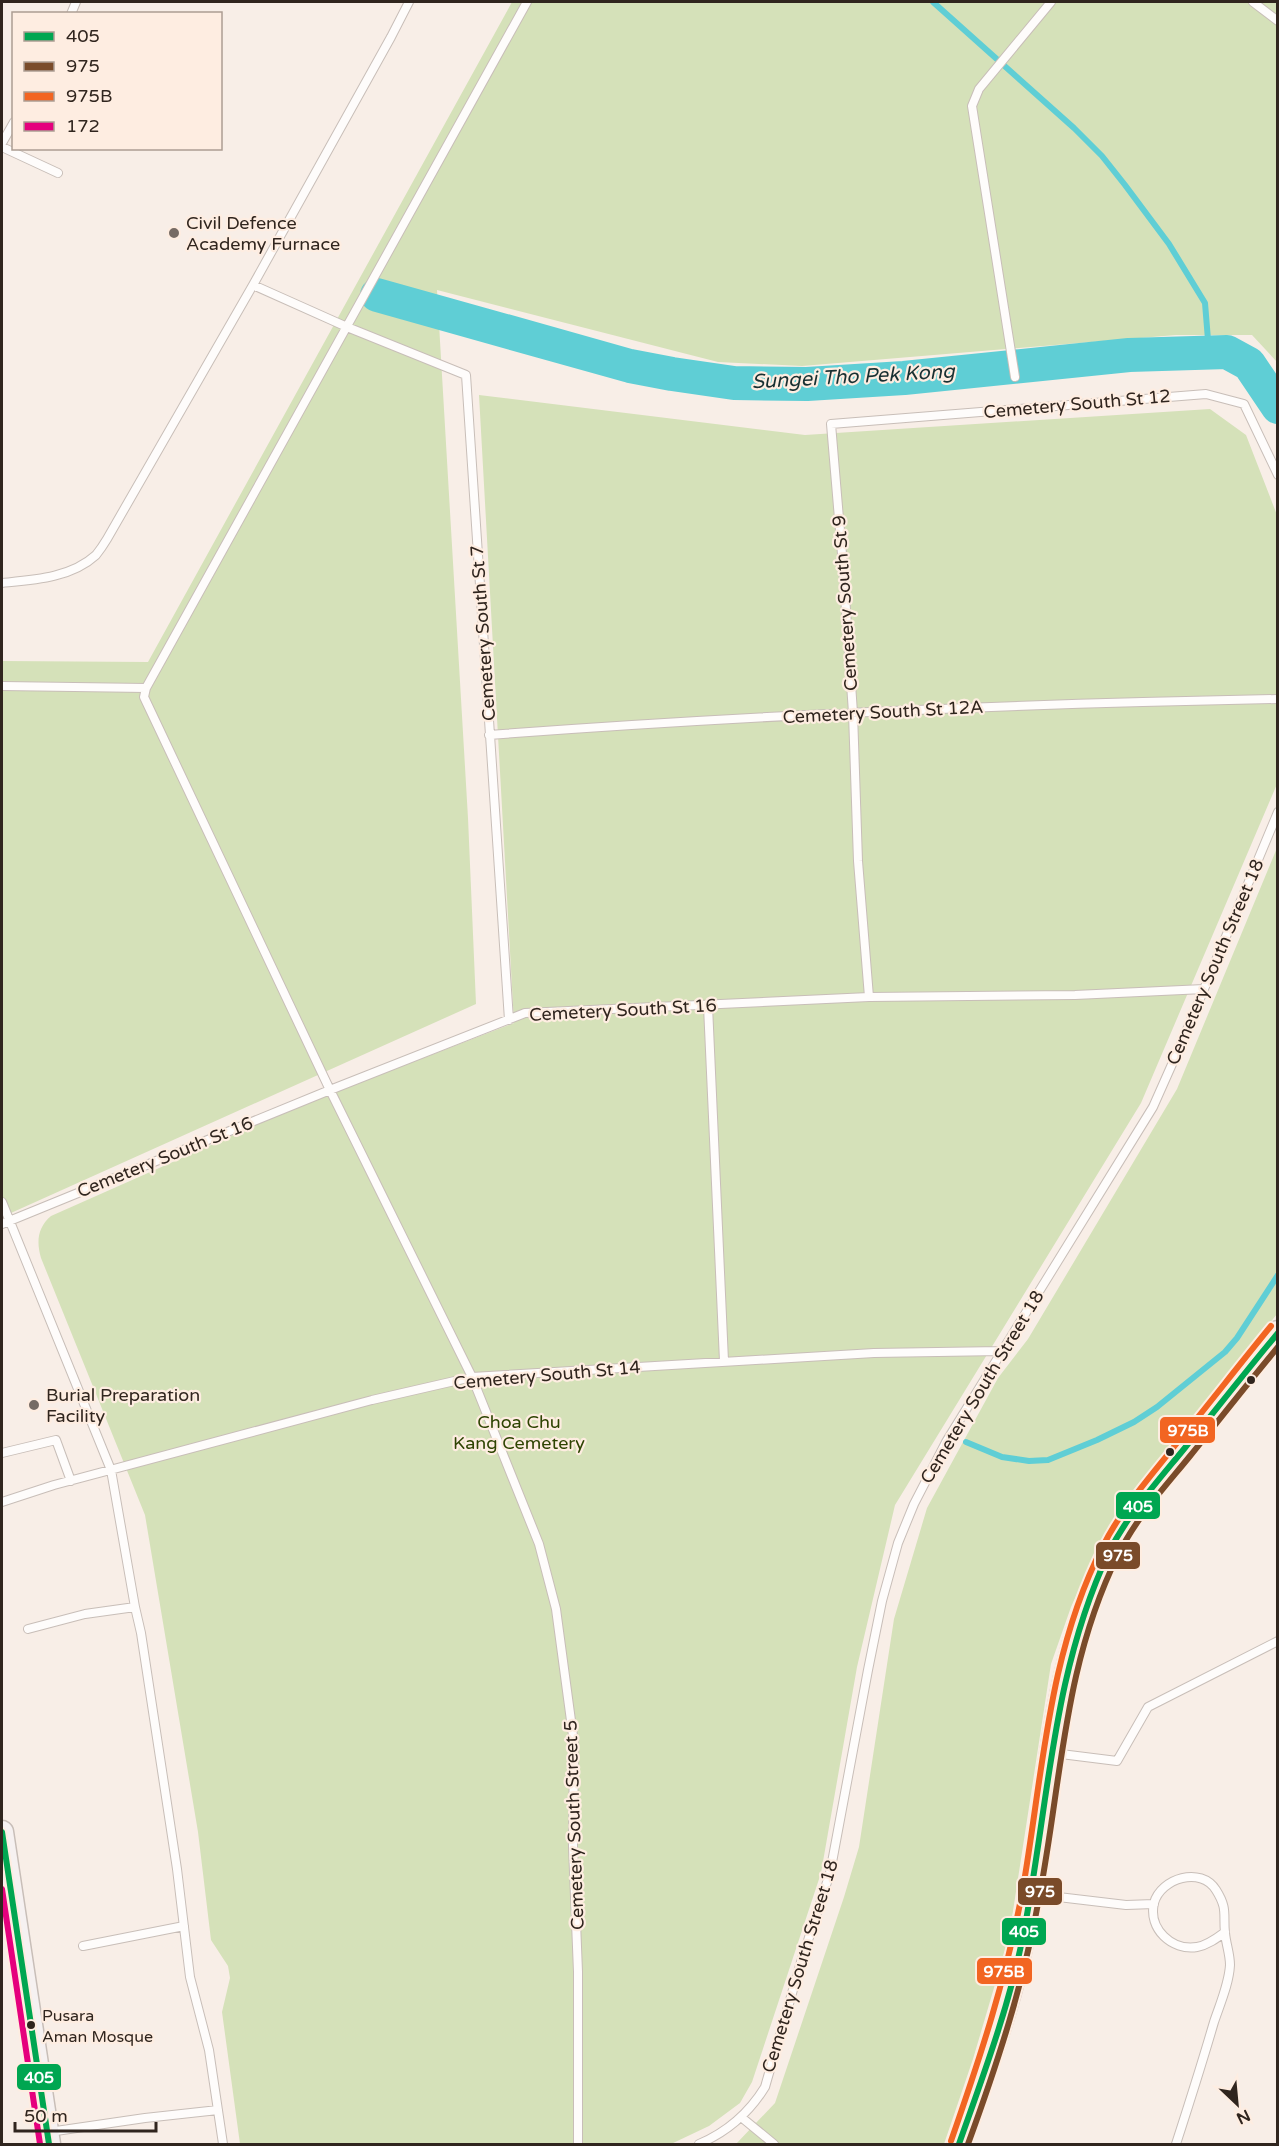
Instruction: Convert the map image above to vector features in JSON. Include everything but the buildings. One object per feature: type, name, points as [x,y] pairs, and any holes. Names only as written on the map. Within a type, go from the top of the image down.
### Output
[{"type":"street","points":[[959,2145],[1009,1997],[1023,1938],[1050,1753],[1067,1665],[1083,1612],[1110,1550],[1137,1507],[1278,1332]]},
{"type":"street","points":[[2,1832],[49,2138]]},
{"type":"lane","points":[[2,583],[40,580],[78,567],[96,554],[107,539],[254,285],[409,2]]},
{"type":"lane","points":[[2,686],[146,688],[527,2]]},
{"type":"lane","points":[[1015,377],[972,106],[979,89],[1051,2]]},
{"type":"lane","points":[[1253,2],[1278,21]]},
{"type":"lane","points":[[12,126],[2,145],[58,173]]},
{"type":"lane","points":[[254,285],[346,327]]},
{"type":"lane","name":"Cemetery South St 7","points":[[346,327],[466,375],[509,1020]]},
{"type":"lane","name":"Cemetery South St 12","points":[[831,424],[1206,394],[1244,404],[1278,475]]},
{"type":"lane","name":"Cemetery South St 9","points":[[831,424],[853,713],[858,861],[869,997]]},
{"type":"lane","name":"Cemetery South Street 5","points":[[146,688],[144,697],[330,1090],[472,1377],[539,1544],[556,1609],[574,1743],[573,1854],[580,2091],[578,2145]]},
{"type":"lane","name":"Cemetery South St 12A","points":[[489,735],[640,723],[1063,703],[1278,699]]},
{"type":"lane","name":"Cemetery South Street 18","points":[[699,2145],[729,2128],[754,2104],[765,2087],[794,1983],[830,1873],[882,1601],[898,1543],[914,1504],[946,1442],[1153,1107],[1278,812]]},
{"type":"lane","name":"Cemetery South St 16","points":[[2,1224],[525,1013],[869,997],[1075,995],[1204,989]]},
{"type":"lane","points":[[708,1006],[724,1361]]},
{"type":"lane","points":[[2,1202],[111,1470],[141,1633],[190,1977],[209,2050],[223,2145]]},
{"type":"lane","name":"Cemetery South St 14","points":[[2,1502],[111,1470],[372,1400],[472,1377],[874,1353],[1001,1351]]},
{"type":"lane","points":[[2,1453],[56,1440],[72,1481]]},
{"type":"lane","points":[[28,1629],[85,1614],[135,1607]]},
{"type":"lane","points":[[1050,1753],[1117,1761],[1149,1707],[1278,1641]]},
{"type":"lane","points":[[1176,2145],[1230,1966],[1225,1932],[1226,1913],[1215,1887],[1202,1879],[1187,1877],[1173,1881],[1161,1890],[1154,1904],[1155,1925],[1169,1942],[1192,1948],[1200,1947],[1212,1942],[1225,1932]]},
{"type":"lane","points":[[1031,1894],[1126,1905],[1154,1904]]},
{"type":"lane","points":[[83,1946],[184,1926]]},
{"type":"lane","points":[[49,2138],[145,2118],[218,2110]]},
{"type":"lane","points":[[741,2117],[774,2145]]},
{"type":"green space","points":[[512,2],[1277,2],[1277,362],[1252,335],[1176,335],[802,366],[718,362],[437,290],[468,818],[476,1004],[2,1217],[2,661],[148,662]]},
{"type":"green space","name":"Choa Chu Kang Cemetery","points":[[479,395],[805,435],[1210,409],[1246,435],[1277,515],[1277,784],[1141,1103],[895,1505],[857,1667],[821,1873],[752,2082],[740,2103],[709,2126],[671,2144],[240,2144],[222,2012],[230,1978],[228,1966],[211,1940],[198,1832],[145,1515],[41,1258],[39,1235],[43,1225],[51,1216],[299,1106],[514,1023]]},
{"type":"green space","points":[[1277,848],[1277,1314],[1129,1500],[1099,1545],[1071,1607],[1051,1664],[1009,1937],[973,2059],[944,2144],[736,2144],[775,2103],[844,1897],[859,1847],[894,1619],[927,1508],[998,1378],[1028,1339],[1177,1089]]},
{"type":"waterway","points":[[933,2],[1074,128],[1102,156],[1125,185],[1169,244],[1205,303],[1209,352]]},
{"type":"waterway","name":"Sungei Tho Pek Kong","points":[[377,295],[630,366],[734,383],[807,384],[904,378],[1129,355],[1227,352],[1249,364],[1278,407]]},
{"type":"waterway","name":"Sungei Tho Pek Kong","points":[[966,1442],[1002,1457],[1029,1461],[1048,1460],[1134,1422],[1157,1407],[1225,1352],[1237,1338],[1278,1275]]},
{"type":"transit line","name":"975B","points":[[951,2141],[1001,1985],[1017,1921],[1050,1714],[1070,1628],[1085,1587],[1103,1546],[1128,1505],[1271,1326]]},
{"type":"transit line","name":"405","points":[[959,2144],[995,2041],[1017,1963],[1032,1887],[1063,1693],[1090,1598],[1109,1552],[1134,1511],[1278,1333]]},
{"type":"transit line","name":"975","points":[[968,2144],[1000,2051],[1034,1926],[1075,1679],[1100,1596],[1125,1541],[1142,1516],[1278,1347]]},
{"type":"transit line","name":"405","points":[[2,1832],[49,2144]]},
{"type":"transit line","name":"172","points":[[2,1889],[40,2144]]},
{"type":"place","name":"Civil Defence Academy Furnace","points":[[174,233]]},
{"type":"place","name":"Burial Preparation Facility","points":[[34,1405]]},
{"type":"place","name":"Pusara Aman Mosque","points":[[31,2025]]}]
